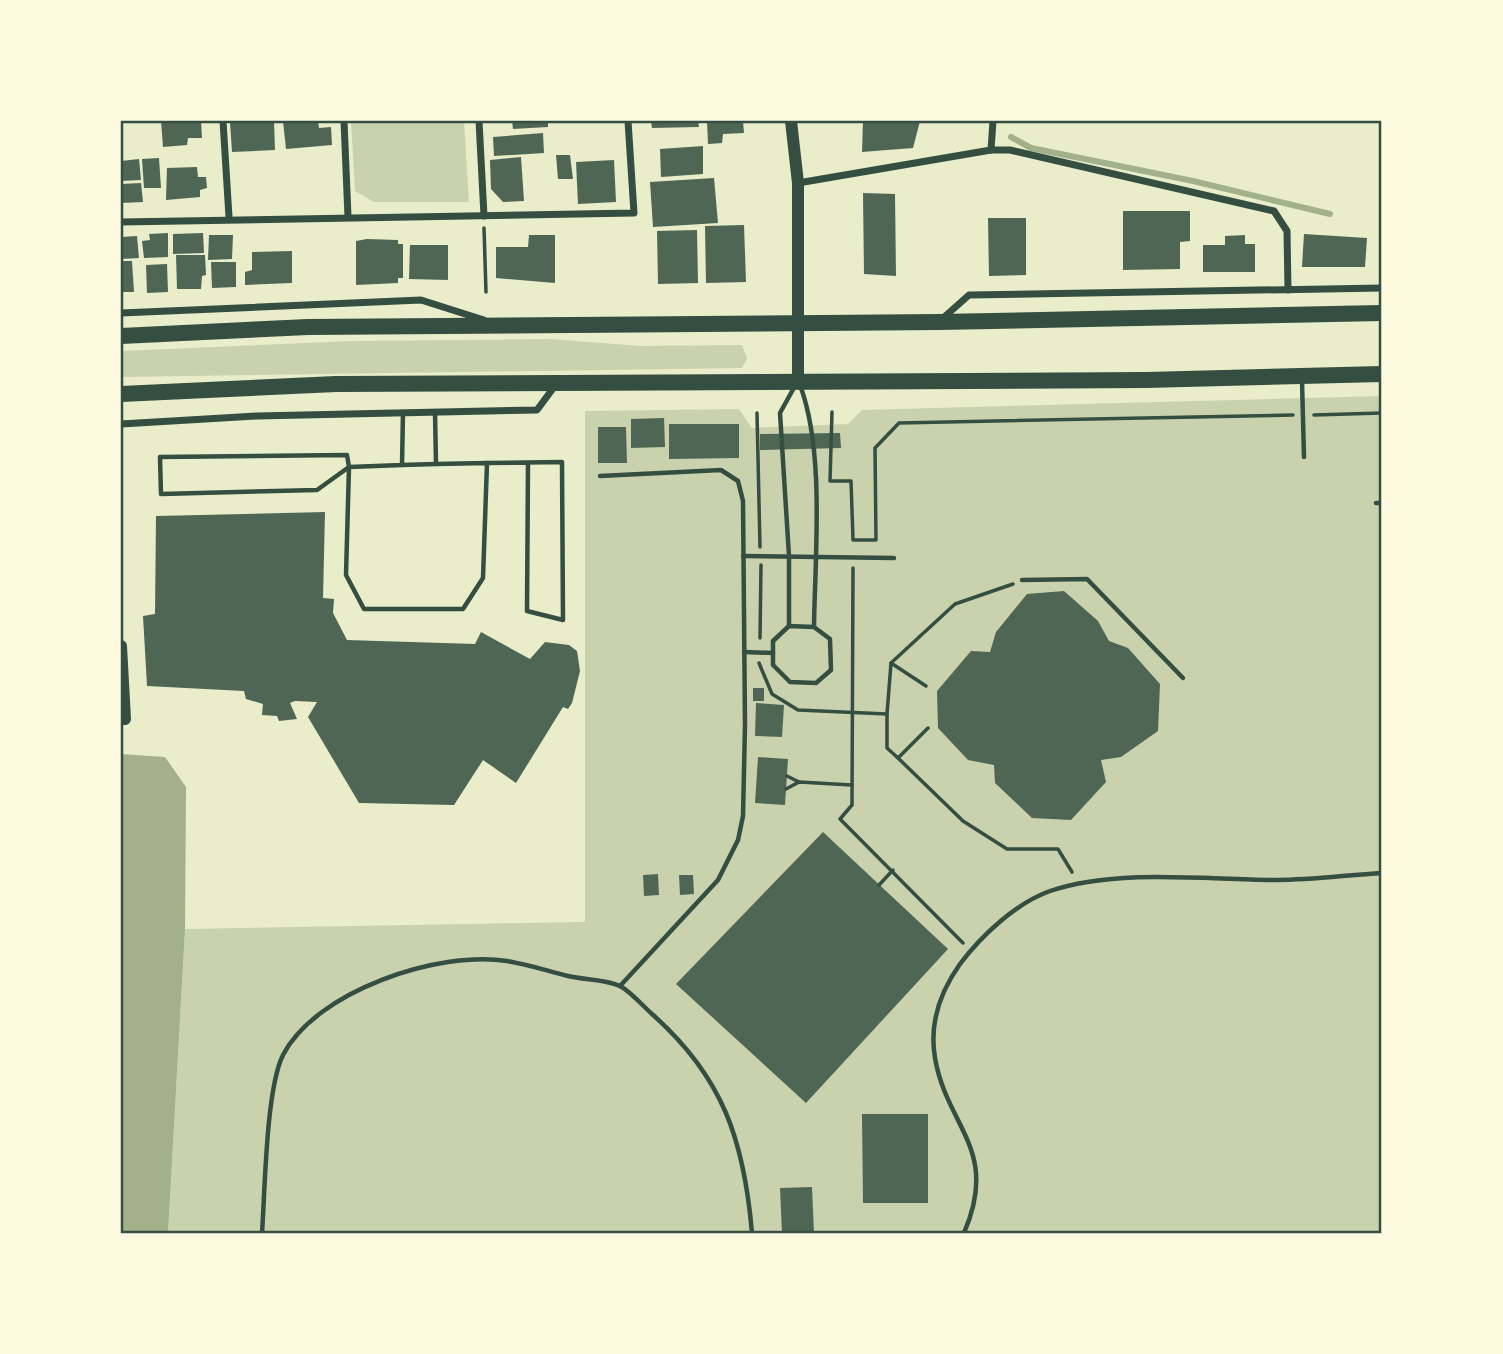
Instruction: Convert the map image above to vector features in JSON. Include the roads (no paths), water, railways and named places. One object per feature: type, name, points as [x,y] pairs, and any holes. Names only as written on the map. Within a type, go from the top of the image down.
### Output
[{"type":"highway","points":[[121,336],[308,327],[939,322],[1382,313]]},
{"type":"highway","points":[[121,394],[336,384],[1146,380],[1382,374]]},
{"type":"street","points":[[223,121],[229,217]]},
{"type":"street","points":[[344,121],[348,217]]},
{"type":"street","points":[[480,121],[484,216]]},
{"type":"street","points":[[121,222],[229,217],[634,213],[628,121]]},
{"type":"street","points":[[790,121],[798,183],[798,381]]},
{"type":"street","points":[[991,150],[993,121]]},
{"type":"street","points":[[798,183],[991,150],[1010,150],[1274,211],[1287,231],[1288,290]]},
{"type":"street","points":[[939,322],[969,295],[1382,288]]},
{"type":"street","points":[[121,313],[421,300],[500,324]]},
{"type":"street","points":[[121,424],[257,416],[537,410],[557,383]]},
{"type":"street","points":[[121,646],[125,719],[121,719]]},
{"type":"lane","points":[[1302,376],[1304,457]]},
{"type":"lane","points":[[789,626],[789,556],[780,413],[798,381]]},
{"type":"lane","points":[[798,381],[810,412],[815,557],[814,626]]},
{"type":"lane","points":[[402,465],[403,412]]},
{"type":"lane","points":[[435,412],[436,464]]},
{"type":"lane","points":[[487,463],[483,578],[463,609],[364,609],[346,575],[349,467],[347,455],[160,457],[162,494],[317,490],[349,467],[436,464],[487,463],[528,463],[562,462],[563,620],[527,611],[528,463]]},
{"type":"lane","points":[[600,476],[721,470],[738,481],[741,491],[743,816],[738,839],[718,880],[621,986]]},
{"type":"lane","points":[[743,556],[894,558]]},
{"type":"lane","points":[[1022,580],[1087,579],[1183,678]]},
{"type":"lane","points":[[789,626],[814,626],[830,639],[831,670],[816,683],[790,682],[773,665],[773,641],[789,626]]},
{"type":"lane","points":[[744,652],[773,653]]},
{"type":"lane","points":[[964,1233],[974,1202],[976,1160],[968,1136],[942,1081],[932,1039],[939,998],[970,950],[1021,907],[1047,892],[1079,883],[1123,879],[1281,880],[1382,873]]},
{"type":"lane","points":[[262,1233],[274,1087],[283,1055],[304,1027],[335,1002],[387,978],[452,961],[505,960],[621,986],[683,1042],[727,1112],[741,1156],[752,1233]]},
{"type":"waterway","points":[[1011,137],[1031,148],[1193,181],[1330,214]]}]
